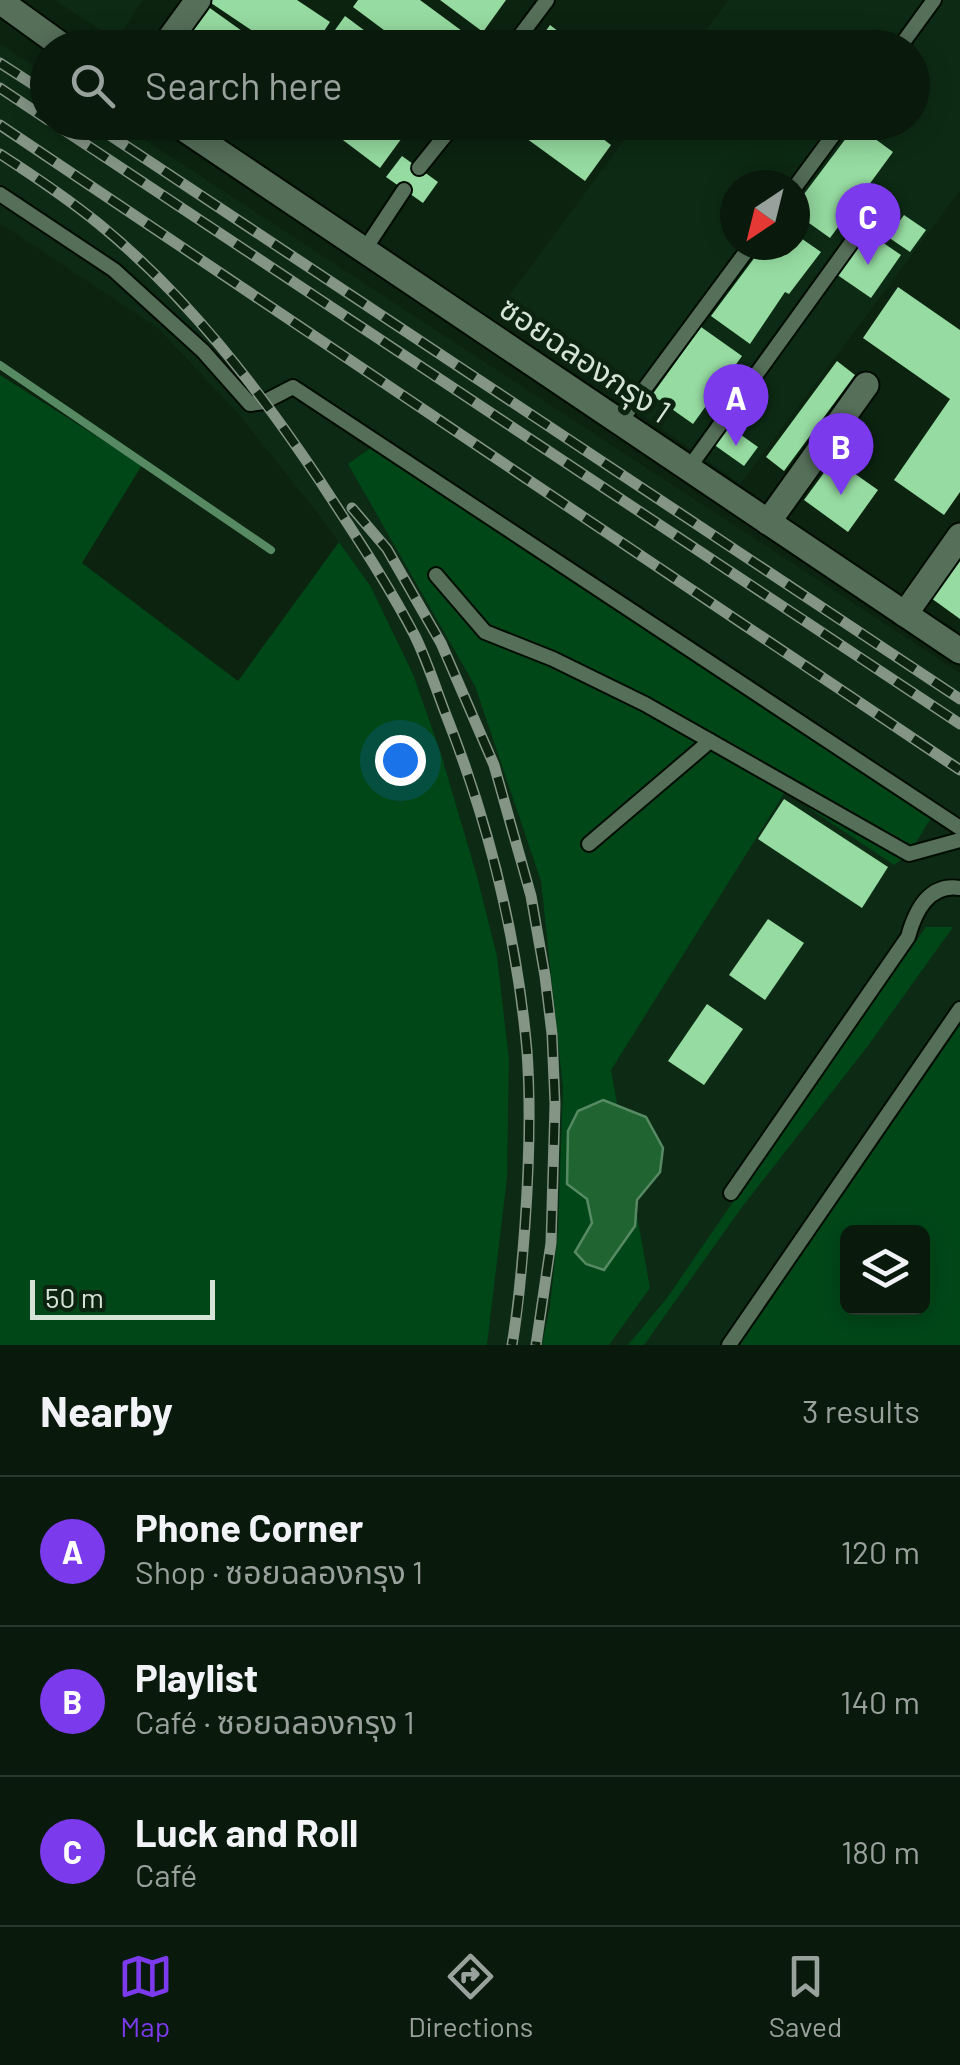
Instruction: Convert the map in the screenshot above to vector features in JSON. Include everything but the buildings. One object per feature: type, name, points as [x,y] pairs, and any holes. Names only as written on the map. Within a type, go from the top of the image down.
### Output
[{"type":"street","points":[[177,30],[198,0]]},
{"type":"street","points":[[0,2],[40,30]]},
{"type":"street","name":"ซอยฉลองกรุง 1","points":[[201,140],[960,651]]},
{"type":"street","points":[[768,522],[866,386]]},
{"type":"street","points":[[905,614],[960,536]]},
{"type":"lane","points":[[524,30],[547,0]]},
{"type":"lane","points":[[912,30],[934,0]]},
{"type":"lane","points":[[419,168],[442,140]]},
{"type":"lane","points":[[807,170],[830,140]]},
{"type":"lane","points":[[365,248],[404,190]]},
{"type":"lane","points":[[0,194],[114,270],[203,351],[250,404],[264,402],[293,387],[960,828]]},
{"type":"lane","points":[[688,469],[859,232]]},
{"type":"lane","points":[[620,422],[741,260]]},
{"type":"lane","points":[[436,574],[485,632],[553,659],[645,704],[909,854],[960,840]]},
{"type":"lane","points":[[588,844],[710,741]]},
{"type":"lane","points":[[730,1193],[908,938],[913,918],[927,898],[935,891],[960,888]]},
{"type":"lane","points":[[729,1345],[960,1009]]},
{"type":"shaded area","points":[[55,0],[143,0],[123,30],[101,30]]},
{"type":"shaded area","points":[[729,0],[960,0],[960,190],[740,484],[497,312],[624,140],[930,140],[930,30],[706,30]]},
{"type":"shaded area","points":[[0,44],[30,64],[30,140],[145,140],[960,673],[960,1008],[723,1345],[487,1345],[507,1178],[509,1059],[497,956],[441,754],[413,674],[371,587],[237,412],[158,328],[0,223]]},
{"type":"shaded area","points":[[0,375],[142,465],[82,563],[238,681],[339,542],[371,587],[413,674],[441,754],[497,956],[509,1059],[507,1178],[487,1345],[0,1345]]},
{"type":"shaded area","points":[[376,444],[931,818],[909,854],[894,865],[785,792],[611,1070],[650,1288],[609,1345],[542,1345],[558,1231],[563,1088],[541,881],[475,686],[348,464]]},
{"type":"shaded area","points":[[926,927],[953,927],[867,1047],[742,1207],[644,1345],[628,1345],[667,1298]]},
{"type":"shaded area","points":[[960,1024],[960,1345],[739,1345]]},
{"type":"shaded area","points":[[603,1100],[646,1117],[663,1148],[660,1172],[637,1200],[635,1226],[604,1270],[586,1264],[575,1252],[592,1223],[587,1199],[567,1184],[568,1131],[578,1111]]},
{"type":"waterway","points":[[0,365],[271,550]]},
{"type":"railway","points":[[0,63],[30,82]]},
{"type":"railway","points":[[0,88],[30,108]]},
{"type":"railway","points":[[0,125],[960,770]]},
{"type":"railway","points":[[79,140],[960,724]]},
{"type":"railway","points":[[117,140],[960,699]]},
{"type":"railway","points":[[0,154],[99,224],[162,281],[219,344],[320,481],[420,646],[463,760],[488,841],[522,1009],[528,1072],[528,1159],[512,1345]]},
{"type":"railway","points":[[352,508],[387,549],[441,643],[494,765],[531,896],[552,1034],[555,1104],[551,1243],[536,1345]]},
{"type":"place","name":"Luck and Roll","points":[[868,265]]},
{"type":"place","name":"Phone Corner","points":[[736,446]]},
{"type":"place","name":"Playlist","points":[[841,495]]}]
